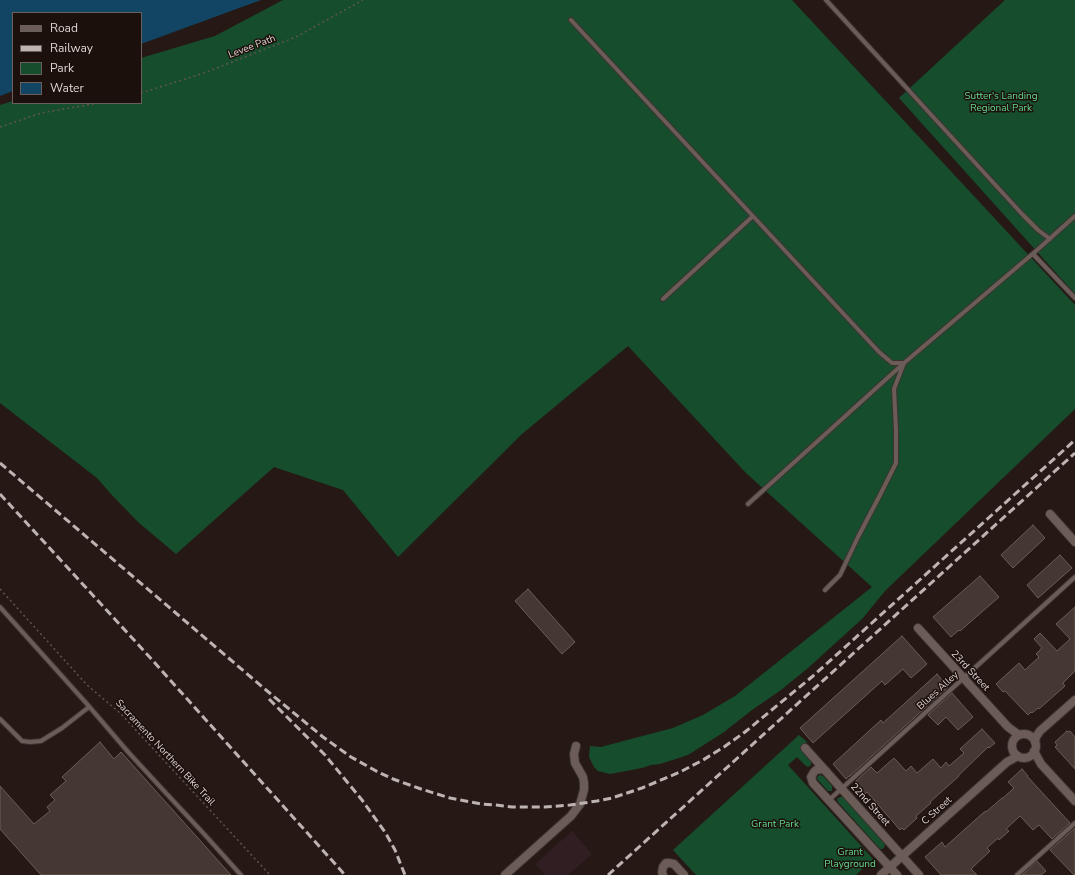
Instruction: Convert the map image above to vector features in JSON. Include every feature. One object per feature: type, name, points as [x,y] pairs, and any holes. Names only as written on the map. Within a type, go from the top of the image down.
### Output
[{"type":"street","points":[[1050,514],[1075,542]]},
{"type":"street","name":"23rd Street","points":[[918,628],[1008,727],[1016,738]]},
{"type":"street","points":[[1075,700],[1040,731],[1035,734],[1022,734],[1016,738],[1012,746],[1016,753],[1021,757],[1027,757],[1041,764],[1075,801]]},
{"type":"street","points":[[1027,757],[1030,755],[1035,746],[1036,737],[1040,731]]},
{"type":"street","points":[[1028,735],[1031,736],[1041,764]]},
{"type":"street","points":[[505,875],[571,816],[580,804],[584,790],[584,783],[583,776],[575,763],[574,754],[576,746]]},
{"type":"street","name":"22nd Street","points":[[805,748],[919,875]]},
{"type":"street","name":"C Street","points":[[881,875],[1016,753]]},
{"type":"street","points":[[826,772],[822,769],[816,770],[811,777],[813,783],[897,875]]},
{"type":"street","points":[[663,875],[663,866],[669,862],[674,864],[684,875]]},
{"type":"lane","points":[[826,0],[1022,214],[1038,230],[1050,239]]},
{"type":"lane","points":[[571,20],[880,352],[892,363],[904,363]]},
{"type":"lane","points":[[663,299],[753,216]]},
{"type":"lane","points":[[748,504],[904,363],[1033,254],[1075,216]]},
{"type":"lane","points":[[1033,254],[1075,298]]},
{"type":"lane","points":[[825,590],[840,575],[896,463],[894,389],[904,363]]},
{"type":"lane","name":"Blues Alley","points":[[829,800],[1075,577]]},
{"type":"lane","points":[[0,607],[134,759],[241,875]]},
{"type":"lane","points":[[0,719],[22,741],[41,741],[62,728],[89,707]]},
{"type":"lane","points":[[1017,875],[1075,823]]},
{"type":"path","name":"Levee Path","points":[[142,93],[204,73],[296,37],[363,0]]},
{"type":"path","points":[[0,127],[41,113],[93,104]]},
{"type":"path","name":"Sacramento Northern Bike Trail","points":[[0,590],[81,679],[121,714],[270,875]]},
{"type":"shaded area","points":[[572,831],[592,854],[568,875],[545,875],[535,864]]},
{"type":"green space","points":[[283,0],[792,0],[1075,305],[1075,409],[886,590],[863,618],[808,668],[781,690],[724,732],[688,755],[660,764],[610,774],[598,771],[594,767],[589,757],[590,746],[601,747],[673,728],[703,715],[735,696],[872,587],[746,473],[628,346],[522,434],[398,557],[343,490],[274,467],[176,554],[138,522],[97,478],[0,403],[0,105],[12,101],[12,104],[142,104],[142,58],[215,36]]},
{"type":"green space","name":"Sutter's Landing Regional Park","points":[[1005,0],[1075,0],[1075,294],[899,98]]},
{"type":"green space","name":"Grant Park","points":[[799,735],[807,742],[800,749],[811,761],[811,765],[808,767],[806,766],[797,757],[788,765],[873,859],[856,875],[696,875],[673,850]]},
{"type":"green space","points":[[820,775],[823,776],[832,786],[832,791],[828,791],[818,780],[817,777]]},
{"type":"green space","points":[[843,797],[885,844],[884,848],[880,849],[838,802],[837,799]]},
{"type":"water","points":[[0,0],[261,0],[142,44],[142,12],[12,12],[12,91],[0,96]]},
{"type":"building","points":[[1033,525],[1045,538],[1013,568],[1001,555]]},
{"type":"building","points":[[1060,555],[1072,568],[1038,598],[1027,585]]},
{"type":"building","points":[[980,576],[999,597],[951,637],[933,617]]},
{"type":"building","points":[[528,589],[575,642],[562,654],[515,601]]},
{"type":"building","points":[[1075,607],[1075,671],[1063,683],[1065,686],[1039,709],[1038,708],[1028,715],[1005,691],[1003,692],[996,684],[1019,663],[1025,670],[1039,657],[1036,654],[1042,648],[1034,639],[1040,633],[1057,651],[1070,639],[1056,624]]},
{"type":"building","points":[[902,636],[927,664],[911,678],[903,669],[885,685],[882,681],[813,743],[800,728]]},
{"type":"building","points":[[937,674],[948,687],[846,779],[833,764],[881,720],[883,723]]},
{"type":"building","points":[[952,693],[973,717],[958,730],[946,717],[938,725],[928,715]]},
{"type":"building","points":[[982,729],[995,743],[989,748],[988,747],[930,802],[931,803],[916,816],[917,818],[904,830],[902,828],[900,830],[867,792],[865,794],[855,782],[871,767],[877,773],[894,758],[906,771],[911,766],[917,773],[933,759],[941,768],[946,762],[949,766],[964,753],[960,749]]},
{"type":"building","points":[[1067,731],[1070,731],[1075,737],[1075,769],[1055,747],[1057,745],[1055,742]]},
{"type":"building","points":[[100,742],[114,759],[121,752],[231,875],[41,875],[0,829],[0,786],[34,824],[50,811],[47,807],[55,800],[50,795],[66,781],[62,777]]},
{"type":"building","points":[[1022,769],[1070,823],[1052,839],[1039,825],[1033,830],[1020,816],[1006,829],[1009,831],[987,848],[990,851],[971,869],[977,875],[941,875],[925,857],[942,842],[945,847],[983,813],[1003,798],[1014,788],[1008,782]]},
{"type":"building","points":[[1075,828],[1075,875],[1074,875],[1050,850]]},
{"type":"building","points":[[1037,861],[1046,871],[1041,875],[1022,875]]},
{"type":"railway","points":[[0,463],[266,690],[323,737],[351,757],[393,779],[450,798],[481,804],[512,807],[545,807],[597,801],[612,798],[642,788],[680,772],[724,747],[745,732],[813,676],[1075,440]]},
{"type":"railway","points":[[608,875],[1075,453]]},
{"type":"railway","points":[[0,494],[145,652],[345,875]]},
{"type":"railway","points":[[269,699],[325,755],[362,800],[385,832],[395,850],[405,875]]},
{"type":"park label","name":"Grant Playground","points":[[850,858]]}]
